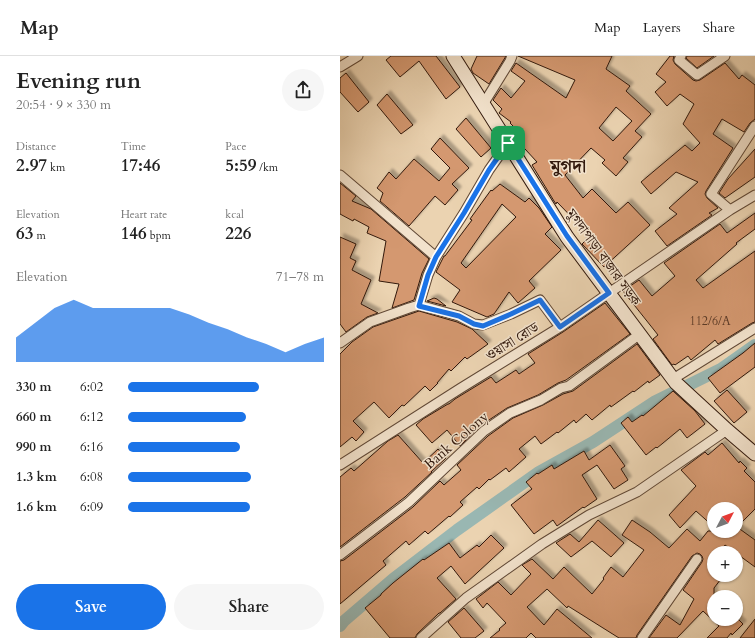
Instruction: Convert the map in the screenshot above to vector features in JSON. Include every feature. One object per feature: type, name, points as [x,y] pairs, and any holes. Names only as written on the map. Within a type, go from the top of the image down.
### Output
[{"type":"street","points":[[340,67],[358,56]]},
{"type":"street","name":"মুগদাপাড়া বাজার সড়ক","points":[[453,56],[567,236],[674,381],[755,454]]},
{"type":"street","points":[[484,103],[512,56]]},
{"type":"street","points":[[681,56],[679,60],[697,75],[725,56]]},
{"type":"street","points":[[730,210],[711,194],[755,126]]},
{"type":"street","points":[[419,306],[428,275],[436,257],[489,170],[508,143]]},
{"type":"street","points":[[340,175],[436,257]]},
{"type":"street","name":"ওয়াসা রোড","points":[[340,465],[560,327],[730,210],[755,195]]},
{"type":"street","points":[[340,343],[370,322],[409,308],[419,306],[459,316],[474,324],[483,326],[540,300],[560,327]]},
{"type":"street","points":[[674,381],[755,328]]},
{"type":"street","name":"Bank Colony","points":[[340,555],[409,502],[484,431],[510,413],[541,400],[561,388],[569,386],[640,334]]},
{"type":"street","points":[[421,638],[466,598],[542,544],[589,515],[636,492],[727,430]]},
{"type":"street","points":[[642,638],[697,559]]},
{"type":"building","points":[[391,56],[436,56],[460,87],[446,99],[419,61],[400,77],[386,60]]},
{"type":"building","points":[[477,56],[506,56],[489,84],[473,73],[471,69]]},
{"type":"building","points":[[518,56],[612,56],[606,69],[630,86],[626,91],[651,114],[635,131],[642,137],[623,158],[628,162],[616,176],[602,163],[605,160],[591,148],[565,175],[583,198],[592,189],[616,213],[628,202],[650,225],[604,267],[582,244],[590,236],[557,202],[556,204],[532,165],[537,162],[513,136],[517,130],[510,123],[511,122],[499,113],[502,109],[493,100],[501,88],[511,98],[525,81],[511,71],[516,63],[566,98],[575,80]],"holes":[[[616,107],[632,121],[613,141],[599,128]]]},
{"type":"building","points":[[670,56],[674,56],[673,60],[675,64],[696,81],[700,80],[725,63],[739,79],[742,75],[755,85],[755,119],[750,123],[744,132],[722,119],[713,134],[733,148],[705,194],[707,198],[718,208],[709,213],[712,215],[667,246],[655,231],[677,214],[669,208],[698,182],[676,172],[651,194],[641,182],[685,145],[692,151],[700,143],[683,124],[694,104],[680,94],[667,106],[655,92],[666,82],[656,74]]},
{"type":"building","points":[[687,56],[714,56],[697,68],[686,58]]},
{"type":"building","points":[[346,73],[369,102],[358,112],[340,92],[340,78]]},
{"type":"building","points":[[387,94],[413,125],[401,134],[377,105]]},
{"type":"building","points":[[466,118],[491,148],[481,157],[456,129]]},
{"type":"building","points":[[440,138],[469,168],[452,184],[458,190],[445,205],[435,196],[409,226],[380,201],[383,193],[377,188],[389,172],[396,179],[414,159],[439,181],[450,168],[431,149]]},
{"type":"building","points":[[755,149],[755,177],[725,198],[719,193],[728,179]]},
{"type":"building","points":[[340,183],[356,196],[352,201],[371,209],[429,259],[422,273],[414,300],[392,308],[399,284],[379,281],[386,241],[367,233],[369,227],[340,214]]},
{"type":"building","points":[[500,184],[525,202],[529,198],[539,208],[552,227],[545,234],[561,250],[529,281],[535,288],[518,303],[509,292],[494,314],[487,317],[452,302],[460,290],[436,272],[444,256],[472,220],[470,219],[491,190],[492,191]],"holes":[[[502,204],[516,217],[466,268],[461,263]]]},
{"type":"building","points":[[755,213],[755,229],[736,243],[737,244],[696,280],[703,288],[755,251],[755,322],[718,344],[715,340],[691,360],[688,356],[675,365],[672,365],[653,339],[658,335],[623,291],[639,280],[652,296],[675,276],[664,263],[720,224],[727,233]]},
{"type":"building","points":[[340,237],[356,244],[350,258],[356,261],[352,270],[371,280],[361,304],[378,313],[367,317],[346,332],[340,324]]},
{"type":"building","points":[[434,298],[437,299],[446,306],[427,301]]},
{"type":"building","points":[[605,303],[630,334],[566,380],[538,395],[507,408],[480,426],[460,446],[447,430],[432,443],[416,425],[423,419],[491,377],[496,383],[516,370],[519,374],[535,363],[528,354]]},
{"type":"building","points":[[419,311],[457,322],[472,329],[488,344],[467,359],[465,357],[451,371],[449,369],[430,391],[425,386],[389,418],[374,402],[353,421],[364,432],[356,441],[352,437],[340,447],[340,354],[352,342],[373,327]]},
{"type":"building","points":[[755,343],[755,367],[720,393],[708,378]]},
{"type":"building","points":[[637,344],[660,375],[649,383],[648,381],[611,407],[610,405],[592,420],[586,414],[576,423],[574,420],[541,444],[535,436],[519,449],[526,457],[509,472],[506,468],[490,480],[489,479],[479,489],[477,487],[460,502],[463,505],[428,534],[425,531],[409,545],[406,541],[383,561],[386,565],[340,604],[340,561],[344,560],[413,507],[440,481],[444,485],[461,470],[457,465],[488,436],[513,418],[543,405],[563,394],[573,391]]},
{"type":"building","points":[[727,390],[747,412],[734,423],[714,401]]},
{"type":"building","points":[[673,391],[695,411],[705,424],[687,438],[680,429],[646,455],[621,423],[628,417],[632,422],[642,415],[643,416]]},
{"type":"building","points":[[398,435],[423,463],[438,449],[446,458],[405,497],[340,547],[340,477],[351,468],[354,471],[388,441]]},
{"type":"building","points":[[722,443],[739,463],[740,461],[747,468],[744,471],[755,482],[755,509],[743,521],[743,502],[707,502],[707,521],[696,511],[680,528],[669,515],[696,486],[681,470],[705,452],[708,455]]},
{"type":"building","points":[[610,445],[625,466],[621,469],[628,480],[614,489],[597,465],[582,475],[597,499],[584,508],[583,507],[557,526],[553,520],[534,534],[511,505],[532,489],[526,482],[537,473],[538,474],[552,465],[554,469],[584,451],[589,460]]},
{"type":"building","points":[[598,520],[624,543],[611,557],[592,541],[571,557],[556,543],[570,534],[579,542]]},
{"type":"building","points":[[632,520],[650,532],[669,548],[687,529],[700,541],[707,532],[707,538],[743,538],[743,531],[755,540],[755,567],[743,558],[743,546],[707,546],[707,582],[719,582],[714,590],[707,590],[707,615],[703,611],[677,638],[649,638],[666,615],[680,625],[694,599],[683,590],[702,562],[702,556],[697,553],[692,556],[636,638],[619,638],[568,606],[567,608],[547,589],[527,607],[544,625],[557,609],[592,638],[536,638],[531,633],[526,638],[490,638],[506,623],[487,603],[483,608],[476,599],[498,582],[511,595],[531,574],[522,565],[532,559],[553,579],[564,567],[592,594],[611,567],[623,577],[644,550],[622,535]]},
{"type":"building","points":[[491,535],[504,548],[465,584],[451,566],[437,578],[456,599],[439,613],[417,634],[415,638],[390,638],[365,608],[423,559],[424,560],[449,543],[460,558],[477,545],[479,547]]},
{"type":"building","points":[[464,608],[484,631],[475,638],[461,638],[448,622]]},
{"type":"building","points":[[755,619],[755,638],[740,638]]},
{"type":"building","points":[[719,626],[741,626],[727,638],[707,638]]},
{"type":"waterway","points":[[340,626],[393,579],[457,530],[539,472],[593,442],[654,402],[721,369],[755,345]]},
{"type":"district","name":"মুগদা","points":[[568,166]]},
{"type":"route","points":[[508,143],[567,236],[609,293],[560,327],[540,300],[483,326],[474,324],[459,316],[419,306],[428,275],[436,257],[489,170],[508,143]]}]
